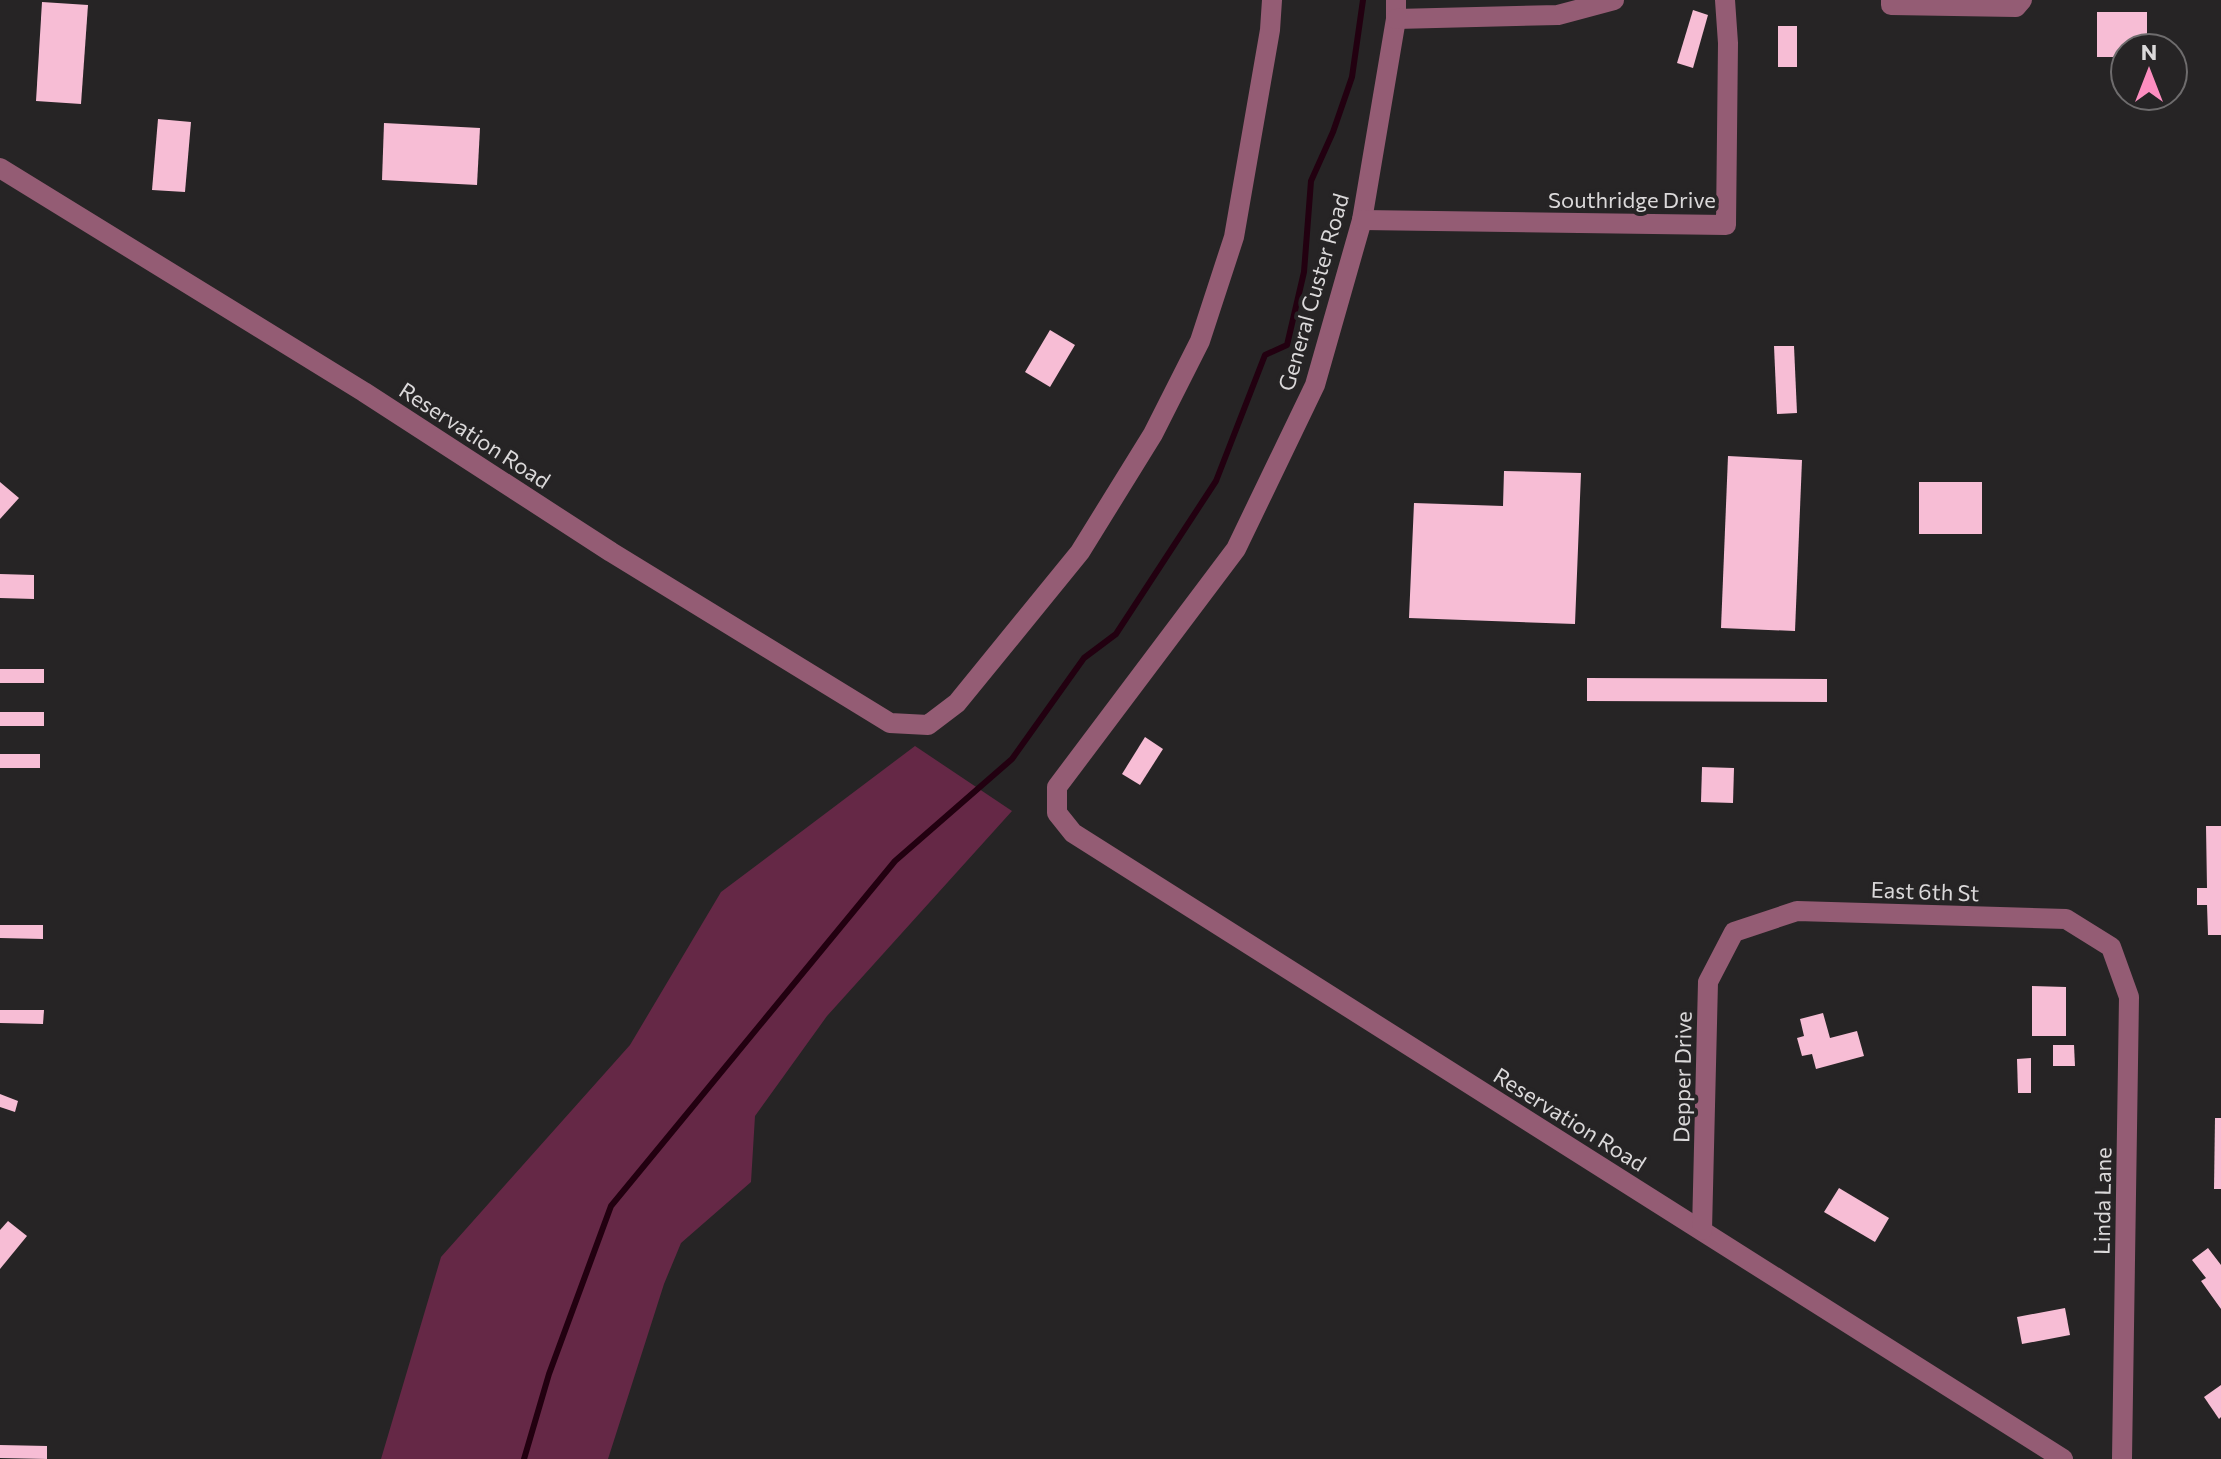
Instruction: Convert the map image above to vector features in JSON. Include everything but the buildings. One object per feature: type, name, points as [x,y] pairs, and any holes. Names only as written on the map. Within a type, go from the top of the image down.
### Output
[{"type":"street","name":"Reservation Road","points":[[0,168],[364,392],[611,552],[890,723],[928,725],[957,703],[1080,552],[1153,434],[1200,341],[1234,237],[1270,30],[1272,0]]},
{"type":"street","points":[[1396,9],[1558,15],[1614,0]]},
{"type":"street","name":"Southridge Drive","points":[[1362,220],[1726,225],[1728,43],[1725,0]]},
{"type":"street","points":[[1891,0],[1891,5],[2016,7],[2022,0]]},
{"type":"street","name":"General Custer Road","points":[[1057,813],[1057,787],[1236,549],[1315,385],[1362,220],[1396,9]]},
{"type":"street","name":"Reservation Road","points":[[1057,813],[1073,833],[1086,842],[1383,1033],[1702,1230],[2063,1459]]},
{"type":"street","name":"East 6th St","points":[[1734,932],[1797,911],[2066,919],[2111,947]]},
{"type":"street","name":"Depper Drive","points":[[1702,1230],[1708,982],[1734,932]]},
{"type":"street","name":"Linda Lane","points":[[2111,947],[2129,997],[2122,1459]]},
{"type":"shaded area","points":[[915,746],[1012,811],[827,1016],[755,1116],[751,1182],[681,1243],[664,1284],[608,1459],[381,1459],[441,1257],[630,1045],[721,892]]},
{"type":"waterway","points":[[524,1459],[549,1374],[611,1206],[895,861],[1012,759],[1084,658],[1116,634],[1216,481],[1265,355],[1287,345],[1304,272],[1311,181],[1333,132],[1352,77],[1363,0]]}]
